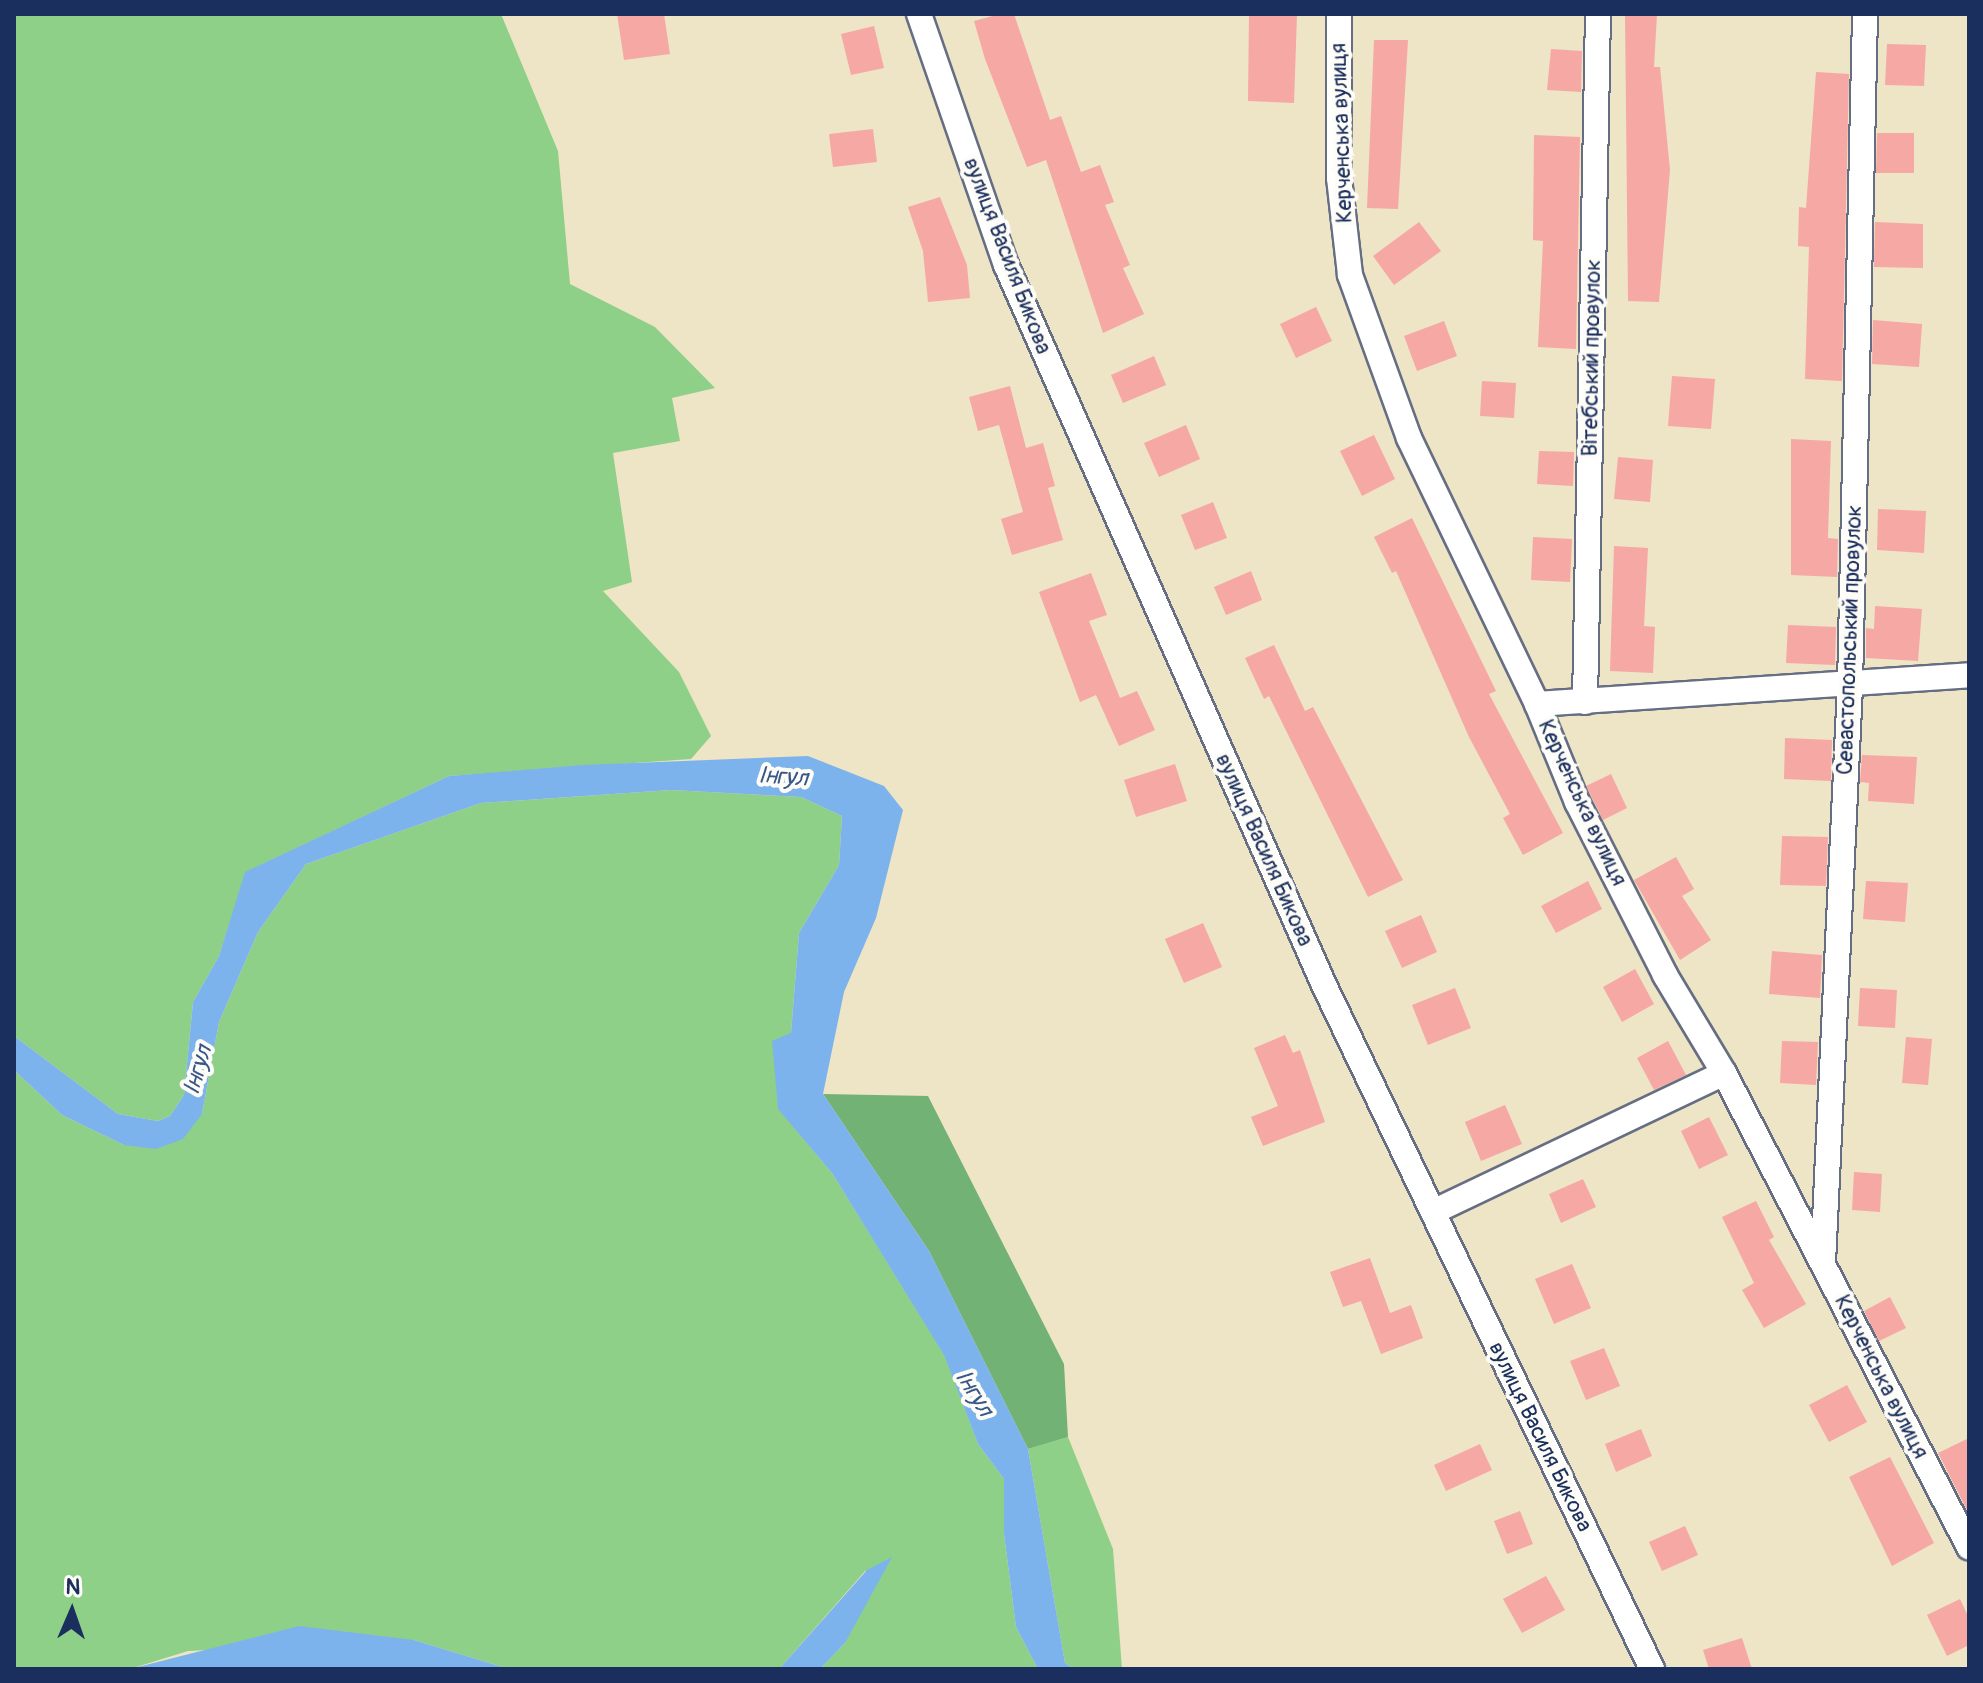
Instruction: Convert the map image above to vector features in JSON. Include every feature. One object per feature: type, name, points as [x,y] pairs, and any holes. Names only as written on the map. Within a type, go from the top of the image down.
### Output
[{"type":"street","name":"вулиця Василя Бикова","points":[[919,14],[1006,265],[1324,985],[1652,1669]]},
{"type":"street","name":"Керченська вулиця","points":[[1339,14],[1339,178],[1350,275],[1409,438],[1537,704],[1577,802],[1665,975],[1724,1073],[1969,1547]]},
{"type":"street","name":"Вітебський провулок","points":[[1585,702],[1598,14]]},
{"type":"street","name":"Севастопольський провулок","points":[[1823,1265],[1850,686],[1865,14]]},
{"type":"street","points":[[1537,704],[1850,686],[1969,675]]},
{"type":"street","points":[[1433,1212],[1724,1073]]},
{"type":"green space","points":[[14,14],[501,14],[558,151],[570,284],[655,327],[715,388],[672,398],[680,441],[613,453],[632,582],[603,591],[679,672],[711,736],[691,759],[449,776],[246,872],[219,956],[193,1002],[184,1095],[170,1116],[158,1121],[118,1114],[14,1036]]},
{"type":"green space","points":[[671,790],[801,797],[842,816],[839,865],[799,933],[791,1033],[778,1108],[832,1173],[944,1354],[978,1444],[1004,1479],[1004,1534],[1016,1627],[1038,1669],[820,1669],[845,1643],[866,1570],[779,1669],[509,1669],[414,1640],[188,1651],[130,1669],[14,1669],[14,1070],[62,1115],[124,1145],[202,1114],[219,1022],[258,932],[306,864],[481,803]]},
{"type":"green space","points":[[823,1094],[928,1096],[1064,1364],[1068,1437],[1028,1449],[929,1251]]},
{"type":"green space","points":[[1068,1437],[1113,1549],[1122,1669],[1074,1669],[1065,1663],[1028,1449]]},
{"type":"water","name":"Інгул","points":[[808,756],[884,786],[903,810],[876,918],[844,992],[823,1094],[929,1251],[1028,1449],[1065,1663],[1074,1669],[1038,1669],[1016,1627],[1004,1534],[1004,1479],[978,1444],[944,1355],[832,1173],[778,1109],[772,1041],[791,1033],[799,933],[839,865],[842,816],[801,797],[671,790],[481,803],[306,864],[258,932],[219,1022],[202,1114],[183,1139],[156,1149],[124,1145],[62,1115],[14,1070],[14,1036],[118,1114],[158,1121],[170,1116],[184,1095],[193,1002],[219,956],[245,872],[449,776],[583,765]]},
{"type":"water","points":[[892,1557],[845,1643],[820,1669],[779,1669],[867,1570]]},
{"type":"water","points":[[299,1626],[414,1640],[509,1669],[130,1669]]},
{"type":"building","points":[[617,14],[664,14],[670,54],[624,60]]},
{"type":"building","points":[[1000,14],[1014,14],[1050,120],[1061,116],[1081,172],[1100,165],[1114,202],[1105,205],[1130,265],[1123,268],[1144,314],[1103,333],[1046,160],[1027,167],[985,59],[974,21]]},
{"type":"building","points":[[1249,14],[1297,14],[1294,103],[1248,101]]},
{"type":"building","points":[[1625,14],[1657,14],[1654,67],[1660,67],[1670,170],[1659,302],[1628,301]]},
{"type":"building","points":[[874,26],[884,68],[851,75],[841,34]]},
{"type":"building","points":[[1374,40],[1408,40],[1398,209],[1367,208]]},
{"type":"building","points":[[1887,44],[1926,45],[1924,86],[1885,85]]},
{"type":"building","points":[[1551,49],[1582,51],[1581,92],[1547,90]]},
{"type":"building","points":[[1816,72],[1849,74],[1842,381],[1805,379],[1809,247],[1798,246],[1799,207],[1806,208]]},
{"type":"building","points":[[873,129],[877,162],[833,167],[829,134]]},
{"type":"building","points":[[1877,133],[1914,133],[1914,173],[1876,173]]},
{"type":"building","points":[[1534,135],[1580,137],[1576,349],[1538,347],[1543,241],[1533,240]]},
{"type":"building","points":[[940,197],[967,265],[970,298],[928,302],[923,251],[908,207]]},
{"type":"building","points":[[1419,222],[1441,251],[1394,285],[1373,256]]},
{"type":"building","points":[[1875,222],[1923,224],[1923,268],[1874,267]]},
{"type":"building","points":[[1316,307],[1332,341],[1296,358],[1280,324]]},
{"type":"building","points":[[1873,320],[1922,324],[1919,367],[1872,364]]},
{"type":"building","points":[[1444,321],[1457,356],[1417,371],[1404,336]]},
{"type":"building","points":[[1154,356],[1166,385],[1123,403],[1111,375]]},
{"type":"building","points":[[1672,376],[1715,379],[1711,429],[1668,426]]},
{"type":"building","points":[[1482,381],[1516,383],[1514,418],[1480,416]]},
{"type":"building","points":[[1010,386],[1026,448],[1043,443],[1055,486],[1048,488],[1063,540],[1012,555],[1001,519],[1023,512],[999,425],[978,431],[969,397]]},
{"type":"building","points":[[1186,425],[1200,459],[1159,477],[1144,443]]},
{"type":"building","points":[[1374,435],[1395,479],[1362,496],[1340,451]]},
{"type":"building","points":[[1791,439],[1831,441],[1828,538],[1838,539],[1837,577],[1791,575]]},
{"type":"building","points":[[1539,451],[1574,452],[1573,486],[1537,484]]},
{"type":"building","points":[[1618,457],[1653,460],[1650,502],[1614,499]]},
{"type":"building","points":[[1213,502],[1227,538],[1195,550],[1181,515]]},
{"type":"building","points":[[1878,509],[1926,511],[1924,553],[1877,550]]},
{"type":"building","points":[[1412,518],[1496,691],[1489,694],[1563,833],[1523,855],[1503,818],[1510,814],[1469,737],[1396,571],[1392,573],[1374,537]]},
{"type":"building","points":[[1533,537],[1572,539],[1570,582],[1531,580]]},
{"type":"building","points":[[1614,546],[1648,548],[1644,626],[1655,627],[1653,673],[1610,671]]},
{"type":"building","points":[[1251,571],[1262,600],[1226,615],[1214,587]]},
{"type":"building","points":[[1091,573],[1107,615],[1089,621],[1120,698],[1137,691],[1155,730],[1119,746],[1096,695],[1080,702],[1039,592]]},
{"type":"building","points":[[1875,606],[1922,609],[1918,661],[1866,658],[1866,628],[1874,629]]},
{"type":"building","points":[[1788,625],[1836,627],[1835,665],[1786,663]]},
{"type":"building","points":[[1274,645],[1305,711],[1313,707],[1403,880],[1368,897],[1269,696],[1264,699],[1245,658]]},
{"type":"building","points":[[1785,738],[1832,740],[1831,781],[1784,779]]},
{"type":"building","points":[[1862,755],[1917,757],[1914,804],[1868,801],[1869,783],[1860,782]]},
{"type":"building","points":[[1175,764],[1187,801],[1136,817],[1124,780]]},
{"type":"building","points":[[1611,774],[1627,808],[1603,820],[1586,786]]},
{"type":"building","points":[[1782,836],[1828,837],[1826,886],[1780,885]]},
{"type":"building","points":[[1676,857],[1694,889],[1682,896],[1711,940],[1680,960],[1634,880]]},
{"type":"building","points":[[1588,881],[1602,909],[1556,933],[1541,906]]},
{"type":"building","points":[[1866,881],[1908,883],[1905,922],[1863,919]]},
{"type":"building","points":[[1421,915],[1437,952],[1402,968],[1385,931]]},
{"type":"building","points":[[1203,923],[1222,967],[1184,983],[1165,939]]},
{"type":"building","points":[[1772,951],[1822,955],[1820,998],[1769,994]]},
{"type":"building","points":[[1635,969],[1654,1004],[1622,1022],[1603,987]]},
{"type":"building","points":[[1455,988],[1471,1028],[1428,1045],[1412,1005]]},
{"type":"building","points":[[1860,988],[1897,990],[1895,1028],[1858,1026]]},
{"type":"building","points":[[1285,1035],[1293,1053],[1300,1050],[1325,1122],[1263,1146],[1251,1117],[1278,1106],[1254,1048]]},
{"type":"building","points":[[1906,1037],[1932,1039],[1928,1085],[1902,1083]]},
{"type":"building","points":[[1668,1041],[1686,1075],[1654,1090],[1637,1058]]},
{"type":"building","points":[[1782,1041],[1818,1042],[1816,1085],[1780,1083]]},
{"type":"building","points":[[1505,1105],[1522,1144],[1481,1161],[1465,1122]]},
{"type":"building","points":[[1709,1117],[1728,1155],[1699,1169],[1681,1131]]},
{"type":"building","points":[[1854,1172],[1882,1174],[1880,1212],[1852,1210]]},
{"type":"building","points":[[1583,1179],[1596,1207],[1561,1223],[1549,1194]]},
{"type":"building","points":[[1756,1201],[1774,1237],[1769,1240],[1806,1304],[1764,1328],[1742,1290],[1754,1283],[1722,1217]]},
{"type":"building","points":[[1370,1258],[1390,1313],[1411,1305],[1423,1338],[1381,1354],[1361,1301],[1343,1307],[1330,1272]]},
{"type":"building","points":[[1572,1264],[1591,1308],[1554,1324],[1535,1279]]},
{"type":"building","points":[[1890,1297],[1906,1328],[1879,1341],[1864,1311]]},
{"type":"building","points":[[1604,1348],[1620,1386],[1586,1400],[1570,1361]]},
{"type":"building","points":[[1847,1385],[1867,1422],[1829,1442],[1809,1405]]},
{"type":"building","points":[[1641,1429],[1652,1456],[1616,1472],[1605,1444]]},
{"type":"building","points":[[1969,1438],[1969,1514],[1938,1453]]},
{"type":"building","points":[[1480,1444],[1492,1470],[1446,1491],[1434,1465]]},
{"type":"building","points":[[1890,1457],[1934,1543],[1892,1566],[1849,1477]]},
{"type":"building","points":[[1520,1511],[1533,1544],[1507,1554],[1494,1521]]},
{"type":"building","points":[[1685,1526],[1698,1555],[1662,1571],[1649,1542]]},
{"type":"building","points":[[1546,1576],[1565,1610],[1522,1633],[1503,1599]]},
{"type":"building","points":[[1960,1599],[1969,1618],[1969,1645],[1947,1656],[1927,1615]]},
{"type":"building","points":[[1742,1638],[1752,1669],[1709,1669],[1703,1650]]}]
